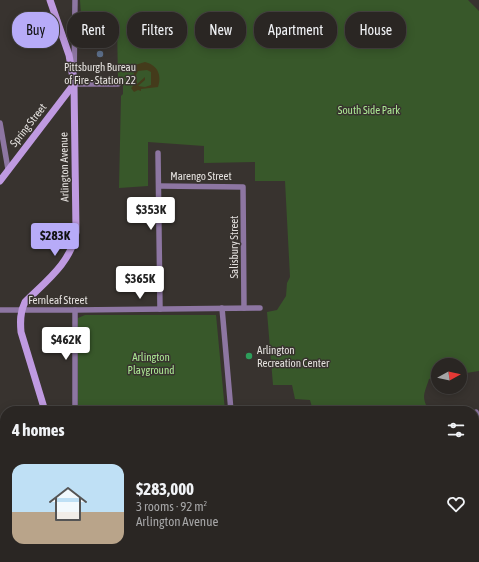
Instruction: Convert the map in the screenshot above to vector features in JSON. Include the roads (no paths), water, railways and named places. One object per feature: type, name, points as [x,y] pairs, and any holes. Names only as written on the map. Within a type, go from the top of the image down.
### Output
[{"type":"street","name":"Arlington Avenue","points":[[21,310],[25,302],[65,260],[72,250],[75,242],[76,208],[74,84],[69,55],[50,0]]},
{"type":"street","points":[[75,0],[74,84],[118,84]]},
{"type":"street","name":"Spring Street","points":[[0,180],[74,84]]},
{"type":"street","points":[[0,123],[8,169]]},
{"type":"street","points":[[158,153],[160,309]]},
{"type":"street","name":"Marengo Street","points":[[159,186],[243,187]]},
{"type":"street","name":"Salisbury Street","points":[[243,187],[244,308]]},
{"type":"street","points":[[222,308],[231,406]]},
{"type":"street","name":"Fernleaf Street","points":[[0,310],[260,308]]},
{"type":"street","points":[[21,310],[21,332],[43,406]]},
{"type":"street","points":[[75,310],[75,406]]},
{"type":"place","name":"Pittsburgh Bureau of Fire - Station 22","points":[[100,54]]},
{"type":"place","name":"Arlington Recreation Center","points":[[249,356]]},
{"type":"park label","name":"South Side Park","points":[[369,110]]},
{"type":"park label","name":"Arlington Playground","points":[[151,363]]}]
